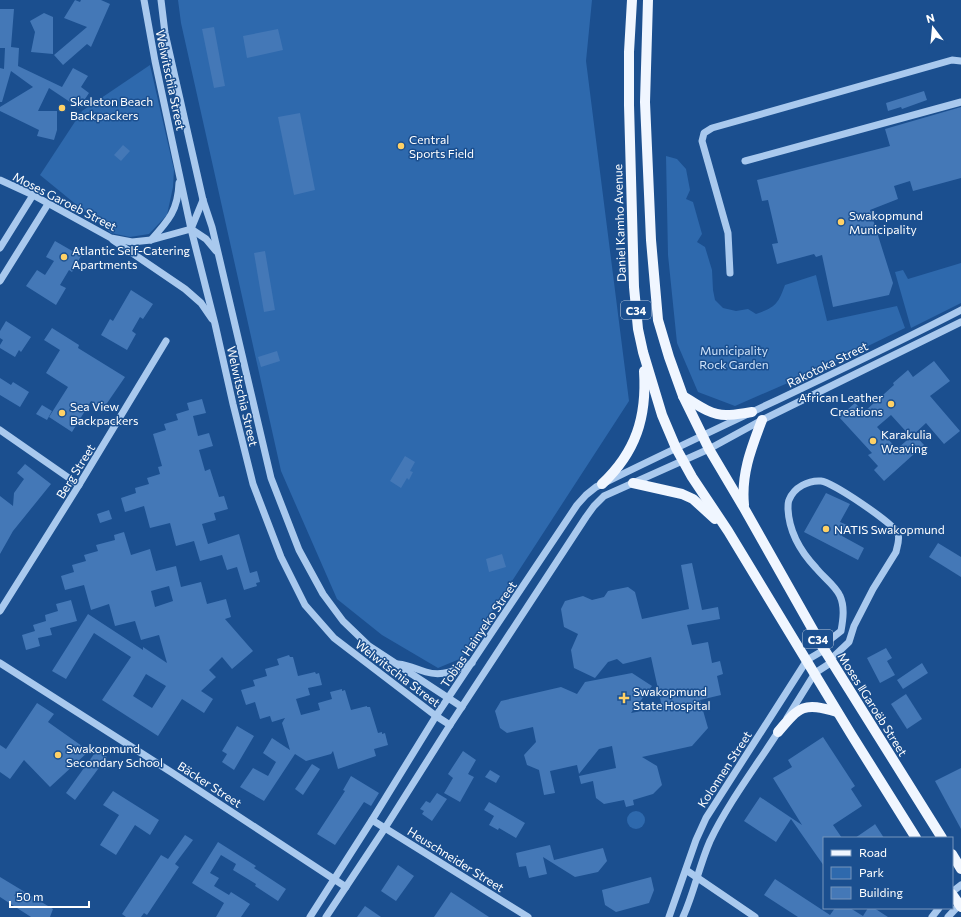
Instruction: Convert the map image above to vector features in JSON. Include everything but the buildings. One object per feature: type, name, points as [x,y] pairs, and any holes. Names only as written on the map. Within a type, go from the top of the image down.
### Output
[{"type":"main road","name":"Daniel Kamho Avenue","points":[[632,0],[629,52],[631,203],[634,287],[638,329],[643,352],[662,414],[683,461]]},
{"type":"main road","name":"C34","points":[[648,0],[645,102],[651,240],[658,320],[668,357],[683,396],[702,436]]},
{"type":"main road","points":[[602,484],[615,472],[622,462],[634,441],[642,419],[645,398],[643,352]]},
{"type":"main road","points":[[683,396],[713,412],[726,415],[752,412]]},
{"type":"main road","points":[[744,508],[744,476],[749,454],[762,420]]},
{"type":"main road","name":"Moses ǁGaroëb Street","points":[[702,436],[823,648],[941,837]]},
{"type":"main road","name":"C34","points":[[683,461],[728,531],[815,673],[837,712],[915,837]]},
{"type":"main road","points":[[633,484],[682,494],[693,499],[728,531]]},
{"type":"main road","points":[[778,732],[794,713],[802,709],[818,706],[837,712]]},
{"type":"main road","points":[[953,856],[961,869]]},
{"type":"main road","points":[[953,894],[960,904]]},
{"type":"street","name":"Welwitschia Street","points":[[144,0],[155,61],[191,229],[253,484],[281,557],[305,605],[334,638],[450,725]]},
{"type":"street","name":"Welwitschia Street","points":[[161,0],[165,33],[203,200],[212,227],[271,478],[299,550],[323,594],[343,621],[370,646],[462,707]]},
{"type":"street","points":[[730,273],[728,233],[702,141],[704,133],[712,128],[814,98],[952,60],[961,60]]},
{"type":"street","points":[[745,161],[961,102]]},
{"type":"street","points":[[151,240],[172,215],[178,195],[179,170]]},
{"type":"street","name":"Moses Garoeb Street","points":[[0,180],[32,195],[111,238],[132,242],[151,240],[191,229]]},
{"type":"street","points":[[0,248],[32,195]]},
{"type":"street","points":[[203,200],[191,229],[206,239],[218,253]]},
{"type":"street","points":[[0,281],[48,204]]},
{"type":"street","points":[[111,238],[185,289],[201,303],[215,324]]},
{"type":"street","name":"Rakotoka Street","points":[[702,436],[961,310]]},
{"type":"street","name":"Rakotoka Street","points":[[709,449],[762,420],[961,322]]},
{"type":"street","name":"Berg Street","points":[[0,611],[79,485],[166,341]]},
{"type":"street","points":[[0,430],[79,485]]},
{"type":"street","name":"Tobias Hainyeko Street","points":[[310,917],[436,716],[577,505],[586,495],[602,484],[702,436]]},
{"type":"street","points":[[326,917],[594,506],[604,496],[709,449]]},
{"type":"street","name":"Kolonnen Street","points":[[669,917],[706,818],[807,660],[841,632],[844,617],[840,596],[806,558],[797,542],[789,520],[788,500],[793,493],[804,483],[822,481],[870,509],[892,525],[899,534],[896,552],[873,589],[854,626],[848,642],[831,661],[815,673],[721,821],[710,842],[683,917]]},
{"type":"street","name":"Bäcker Street","points":[[0,663],[346,886]]},
{"type":"street","points":[[398,664],[409,665],[426,672],[439,674],[452,672],[472,663]]},
{"type":"street","name":"Heuschneider Street","points":[[372,820],[528,917]]},
{"type":"street","points":[[686,870],[697,879],[755,917]]},
{"type":"street","points":[[953,892],[961,885]]},
{"type":"street","points":[[948,917],[960,904]]},
{"type":"street","points":[[932,917],[938,909]]},
{"type":"green space","points":[[178,0],[592,0],[586,61],[629,401],[462,658],[438,668],[382,635],[337,599],[281,471],[181,23]]},
{"type":"green space","points":[[150,65],[174,170],[173,187],[167,215],[149,234],[130,237],[111,233],[40,175],[82,111]]},
{"type":"green space","name":"Municipality Rock Garden","points":[[666,156],[677,159],[686,169],[690,190],[686,199],[693,202],[702,234],[697,242],[705,247],[712,270],[715,300],[723,308],[736,311],[748,309],[756,314],[772,307],[778,301],[785,285],[816,275],[827,321],[897,306],[905,328],[829,365],[735,406],[698,392],[677,343],[668,255]]},
{"type":"green space","points":[[961,263],[961,303],[911,328],[895,272],[903,270],[908,279]]},
{"type":"green space","points":[[632,811],[640,811],[645,816],[643,827],[640,829],[632,829],[627,824],[627,816]]},
{"type":"place","name":"Skeleton Beach Backpackers","points":[[62,108]]},
{"type":"place","name":"Central Sports Field","points":[[401,146]]},
{"type":"place","name":"Swakopmund Municipality","points":[[841,222]]},
{"type":"place","name":"Atlantic Self-Catering Apartments","points":[[64,257]]},
{"type":"place","name":"African Leather Creations","points":[[891,404]]},
{"type":"place","name":"Sea View Backpackers","points":[[62,413]]},
{"type":"place","name":"Karakulia Weaving","points":[[873,441]]},
{"type":"place","name":"NATIS Swakopmund","points":[[826,529]]},
{"type":"place","name":"Swakopmund State Hospital","points":[[624,698]]},
{"type":"place","name":"Swakopmund Secondary School","points":[[58,755]]}]
